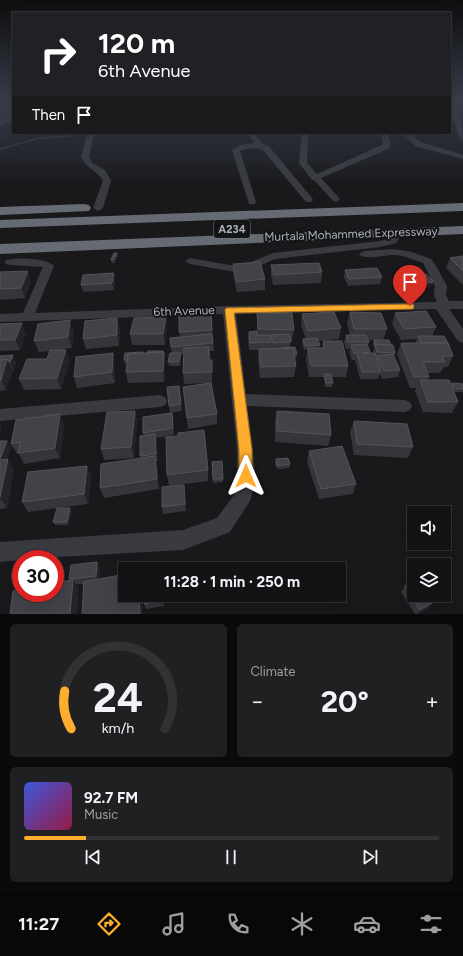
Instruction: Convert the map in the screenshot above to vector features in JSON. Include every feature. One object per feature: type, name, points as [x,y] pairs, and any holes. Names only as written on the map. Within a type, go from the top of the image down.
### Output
[{"type":"highway","points":[[0,211],[463,195]]},
{"type":"highway","name":"Murtala Mohammed Expressway","points":[[0,224],[463,207]]},
{"type":"highway","name":"Murtala Mohammed Expressway","points":[[0,238],[463,220]]},
{"type":"highway","name":"Murtala Mohammed Expressway","points":[[0,249],[463,230]]},
{"type":"street","points":[[460,129],[463,139]]},
{"type":"street","points":[[92,134],[89,138],[89,149],[85,157],[89,164],[102,172],[107,181],[98,208]]},
{"type":"street","points":[[251,134],[260,145],[265,147],[308,200]]},
{"type":"street","points":[[305,134],[303,163],[315,178],[336,199]]},
{"type":"street","points":[[315,178],[385,147],[387,144],[384,134]]},
{"type":"street","points":[[407,134],[418,144],[463,157]]},
{"type":"street","points":[[252,202],[236,150],[247,146],[260,145]]},
{"type":"street","points":[[190,261],[240,269],[246,268],[272,256],[380,244],[392,241],[397,233]]},
{"type":"street","points":[[364,254],[394,252],[408,254],[427,261],[441,286],[440,295],[442,306],[463,338]]},
{"type":"street","points":[[10,262],[43,263],[49,266],[27,317]]},
{"type":"street","name":"6th Avenue","points":[[0,318],[229,310],[442,306],[463,304]]},
{"type":"street","points":[[0,552],[183,540],[223,525],[242,498],[246,476],[240,400],[229,310]]},
{"type":"street","points":[[240,400],[405,406]]},
{"type":"street","points":[[0,415],[160,401]]},
{"type":"building","points":[[114,253],[117,253],[114,260],[111,260]]},
{"type":"building","points":[[463,256],[463,271],[450,258]]},
{"type":"building","points":[[260,262],[265,279],[237,282],[233,264]]},
{"type":"building","points":[[319,263],[322,272],[274,275],[271,265]]},
{"type":"building","points":[[377,268],[382,277],[349,279],[345,270]]},
{"type":"building","points":[[28,271],[21,288],[0,289],[0,272]]},
{"type":"building","points":[[114,273],[112,283],[81,285],[83,275]]},
{"type":"building","points":[[426,274],[434,282],[427,283],[419,275]]},
{"type":"building","points":[[426,311],[436,327],[404,329],[395,313]]},
{"type":"building","points":[[334,312],[341,328],[308,331],[302,314]]},
{"type":"building","points":[[350,312],[381,313],[387,329],[354,329]]},
{"type":"building","points":[[257,313],[292,313],[294,330],[258,329]]},
{"type":"building","points":[[211,314],[212,330],[179,332],[179,316]]},
{"type":"building","points":[[166,317],[163,334],[130,334],[134,318]]},
{"type":"building","points":[[117,318],[117,335],[83,339],[85,321]]},
{"type":"building","points":[[70,320],[68,337],[34,341],[38,324]]},
{"type":"building","points":[[22,323],[15,340],[0,340],[0,324]]},
{"type":"building","points":[[257,331],[257,335],[270,335],[271,342],[250,343],[249,332]]},
{"type":"building","points":[[212,334],[213,343],[171,347],[170,338]]},
{"type":"building","points":[[289,334],[291,342],[273,343],[271,335]]},
{"type":"building","points":[[346,335],[366,335],[369,342],[348,342]]},
{"type":"building","points":[[418,336],[444,336],[448,343],[421,343]]},
{"type":"building","points":[[317,338],[320,345],[305,346],[303,339]]},
{"type":"building","points":[[374,340],[389,340],[391,345],[375,345]]},
{"type":"building","points":[[323,341],[342,341],[348,366],[311,366],[308,348],[325,348]]},
{"type":"building","points":[[401,343],[448,343],[453,356],[442,356],[445,362],[423,362],[429,377],[414,377]]},
{"type":"building","points":[[367,344],[370,352],[362,353],[375,353],[381,372],[362,372],[357,353],[354,353],[351,345]]},
{"type":"building","points":[[375,344],[393,345],[395,353],[377,352]]},
{"type":"building","points":[[209,347],[209,360],[212,360],[212,372],[183,373],[184,348]]},
{"type":"building","points":[[295,347],[297,354],[294,354],[293,348],[282,348]]},
{"type":"building","points":[[293,348],[296,366],[261,367],[259,349]]},
{"type":"building","points":[[50,350],[66,350],[57,378],[19,379],[27,359],[47,359]]},
{"type":"building","points":[[148,351],[163,351],[163,352],[147,353]]},
{"type":"building","points":[[143,352],[128,354],[128,360],[124,360],[125,353]]},
{"type":"building","points":[[164,352],[163,371],[126,372],[128,354]]},
{"type":"building","points":[[113,353],[112,372],[74,377],[76,357]]},
{"type":"building","points":[[170,353],[181,353],[179,362],[168,362]]},
{"type":"building","points":[[393,354],[400,370],[384,371],[377,356]]},
{"type":"building","points":[[13,355],[10,362],[7,359],[0,360],[0,356]]},
{"type":"building","points":[[7,359],[1,380],[0,380],[0,360]]},
{"type":"building","points":[[324,374],[331,374],[333,383],[326,383]]},
{"type":"building","points":[[420,380],[449,380],[458,402],[428,402]]},
{"type":"building","points":[[211,383],[217,414],[187,418],[183,387]]},
{"type":"building","points":[[452,383],[463,384],[463,389],[454,388]]},
{"type":"building","points":[[179,386],[181,404],[169,406],[167,387]]},
{"type":"building","points":[[135,411],[131,447],[101,449],[107,412]]},
{"type":"building","points":[[277,411],[329,414],[331,435],[277,431]]},
{"type":"building","points":[[172,413],[173,428],[143,433],[143,417]]},
{"type":"building","points":[[60,414],[55,448],[18,453],[20,442],[11,444],[16,420]]},
{"type":"building","points":[[354,421],[407,424],[413,447],[357,444]]},
{"type":"building","points":[[204,430],[208,470],[167,475],[166,437],[178,436],[178,433]]},
{"type":"building","points":[[155,434],[156,454],[140,456],[140,436]]},
{"type":"building","points":[[0,441],[7,441],[0,459]]},
{"type":"building","points":[[342,446],[356,484],[321,489],[309,451]]},
{"type":"building","points":[[155,456],[157,479],[100,488],[101,464]]},
{"type":"building","points":[[288,458],[290,464],[277,466],[276,459]]},
{"type":"building","points":[[8,459],[0,497],[0,460]]},
{"type":"building","points":[[222,461],[223,479],[213,479],[212,462]]},
{"type":"building","points":[[87,466],[84,494],[22,502],[28,472]]},
{"type":"building","points":[[184,485],[185,504],[162,507],[162,487]]},
{"type":"building","points":[[57,508],[70,508],[67,522],[53,522]]},
{"type":"building","points":[[97,562],[96,576],[69,579],[71,565]]},
{"type":"building","points":[[118,575],[118,602],[139,602],[140,614],[82,614],[84,582]]},
{"type":"building","points":[[73,580],[70,614],[10,614],[12,599],[12,602],[64,602],[64,582]]},
{"type":"building","points":[[415,602],[433,602],[420,610]]},
{"type":"waterway","points":[[0,149],[39,138],[70,136]]},
{"type":"route","points":[[246,476],[245,450],[229,310],[410,306]]}]
